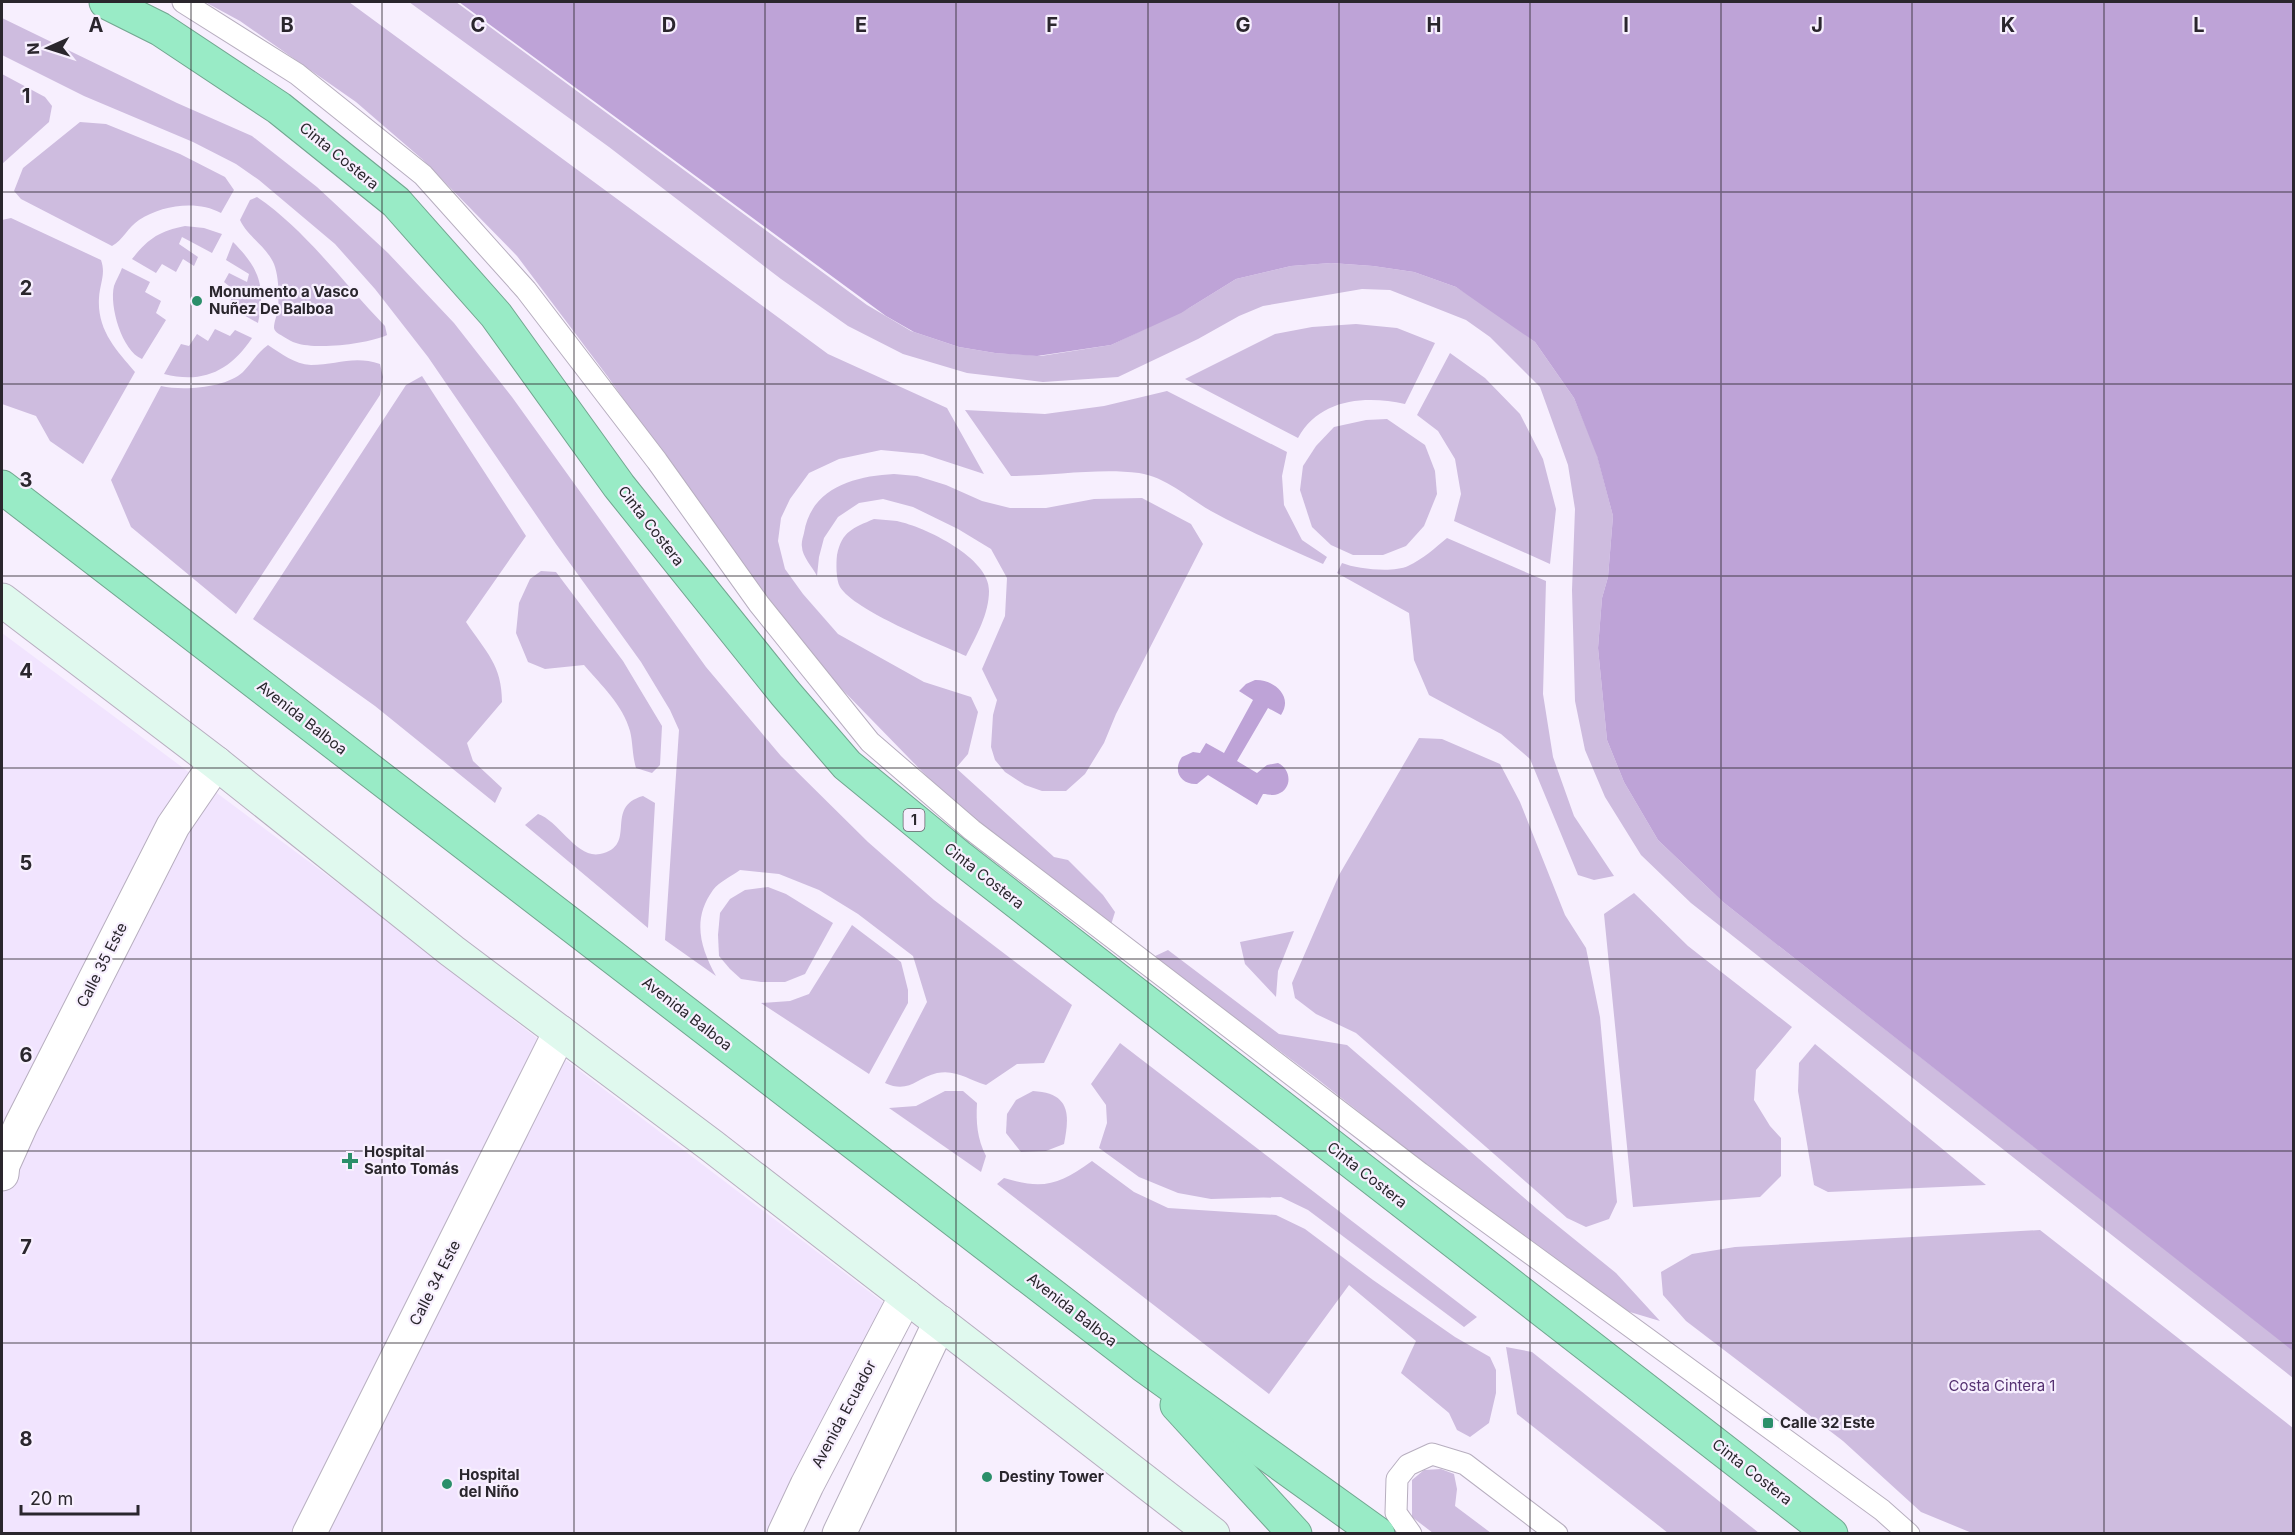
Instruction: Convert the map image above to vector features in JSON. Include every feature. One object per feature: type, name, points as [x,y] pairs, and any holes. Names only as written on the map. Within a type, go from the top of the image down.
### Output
[{"type":"highway","name":"Cinta Costera","points":[[106,2],[160,29],[279,108],[396,202],[496,315],[619,486],[736,633],[847,765],[986,878],[1831,1533]]},
{"type":"highway","name":"Avenida Balboa","points":[[2,487],[1143,1365],[1377,1533]]},
{"type":"highway","points":[[1143,1365],[1193,1424],[1295,1533]]},
{"type":"main road","points":[[2,600],[216,763],[452,951],[712,1146],[1213,1533]]},
{"type":"street","name":"Calle 35 Este","points":[[2,1168],[21,1125],[173,826],[216,763]]},
{"type":"street","name":"Calle 34 Este","points":[[309,1533],[560,1032]]},
{"type":"street","name":"Avenida Ecuador","points":[[784,1533],[906,1296]]},
{"type":"street","points":[[839,1533],[940,1322]]},
{"type":"lane","points":[[183,2],[297,74],[423,175],[526,290],[657,461],[759,604],[870,742],[972,831],[1419,1173],[1882,1510],[1909,1533]]},
{"type":"lane","points":[[1411,1533],[1396,1513],[1396,1479],[1408,1465],[1432,1454],[1465,1464],[1557,1533]]},
{"type":"shaded area","points":[[459,2],[2293,2],[2293,1351],[1723,902],[1658,840],[1624,782],[1607,740],[1598,648],[1602,598],[1608,577],[1613,516],[1597,456],[1574,398],[1535,342],[1456,287],[1414,272],[1331,263],[1291,266],[1236,279],[1181,313],[1111,345],[1037,356],[995,353],[959,347],[914,332],[886,316]]},
{"type":"shaded area","name":"Hospital Santo Tomás","points":[[2,633],[441,960],[512,1019],[884,1303],[772,1533],[2,1533]]},
{"type":"shaded area","points":[[1255,680],[1268,682],[1280,690],[1285,701],[1284,708],[1281,715],[1268,708],[1237,761],[1257,773],[1267,765],[1278,763],[1288,774],[1288,783],[1283,791],[1274,795],[1263,794],[1257,805],[1208,775],[1197,784],[1191,784],[1183,780],[1178,772],[1182,757],[1193,752],[1200,753],[1206,743],[1224,753],[1253,700],[1239,691],[1246,684]]},
{"type":"green space","points":[[205,2],[349,2],[828,354],[947,408],[984,474],[923,454],[881,450],[839,459],[809,473],[790,499],[781,518],[778,541],[785,569],[803,594],[838,634],[924,682],[971,697],[978,712],[968,754],[956,768],[1054,857],[1068,860],[1103,895],[1115,912],[1110,928],[1003,849],[946,796],[832,679],[734,556],[608,377],[517,256],[422,159],[356,102],[240,21]]},
{"type":"green space","points":[[409,2],[456,2],[867,305],[911,331],[959,347],[995,353],[1041,356],[1111,345],[1189,308],[1236,279],[1291,266],[1331,263],[1414,272],[1456,287],[1491,309],[1535,342],[1574,398],[1596,451],[1613,516],[1608,577],[1602,598],[1598,648],[1607,740],[1624,782],[1658,840],[1723,902],[2293,1350],[2293,1378],[1691,903],[1641,855],[1605,797],[1585,750],[1575,701],[1572,590],[1575,509],[1568,465],[1540,387],[1490,337],[1466,320],[1390,290],[1362,289],[1263,306],[1118,377],[1043,382],[967,373],[903,354],[848,326],[781,279],[609,147]]},
{"type":"green space","points":[[2,18],[177,103],[252,136],[317,187],[388,253],[454,323],[512,397],[706,667],[781,756],[868,842],[934,900],[1072,1005],[1044,1063],[1017,1064],[986,1085],[950,1072],[930,1075],[906,1086],[893,1086],[885,1083],[927,1002],[913,956],[858,914],[819,890],[779,874],[740,870],[713,890],[706,901],[701,922],[702,944],[716,976],[665,940],[679,730],[670,710],[641,662],[556,544],[428,357],[375,289],[335,244],[259,180],[236,164],[193,142],[84,96],[2,55]]},
{"type":"green space","points":[[2,74],[45,97],[52,106],[49,122],[2,164]]},
{"type":"green space","points":[[80,122],[106,124],[180,154],[225,177],[234,190],[221,213],[201,206],[180,206],[158,211],[135,223],[112,246],[21,199],[14,191],[23,168]]},
{"type":"green space","points":[[257,197],[308,241],[385,326],[387,335],[355,343],[316,346],[294,343],[275,331],[278,310],[276,269],[271,258],[240,220],[250,200]]},
{"type":"green space","points":[[11,218],[101,260],[103,274],[99,309],[101,320],[109,339],[135,372],[83,464],[50,441],[36,416],[2,404],[2,220]]},
{"type":"green space","points":[[185,226],[204,228],[222,234],[212,253],[182,237],[179,244],[198,257],[194,266],[183,259],[176,272],[162,264],[156,273],[132,259],[155,237],[168,230]]},
{"type":"green space","points":[[233,242],[249,260],[258,278],[261,298],[258,323],[242,314],[245,308],[230,302],[235,291],[224,282],[229,273],[247,282],[249,274],[226,260]]},
{"type":"green space","points":[[122,268],[150,282],[145,292],[161,301],[156,313],[166,320],[142,359],[128,347],[115,316],[114,286]]},
{"type":"green space","points":[[1356,324],[1397,328],[1435,343],[1405,404],[1374,400],[1344,403],[1318,415],[1298,438],[1185,379],[1275,334],[1312,327]]},
{"type":"green space","points":[[215,329],[230,336],[235,330],[252,338],[234,359],[225,367],[214,372],[191,377],[164,374],[181,344],[189,346],[197,334],[208,341]]},
{"type":"green space","points":[[268,345],[288,358],[311,365],[353,360],[371,361],[380,364],[383,377],[380,395],[236,614],[131,527],[111,480],[161,386],[192,388],[226,382],[243,372]]},
{"type":"green space","points":[[1450,353],[1485,378],[1520,414],[1543,459],[1556,509],[1550,564],[1454,521],[1461,494],[1455,459],[1438,431],[1417,415]]},
{"type":"green space","points":[[422,376],[526,536],[466,622],[492,659],[501,689],[502,702],[467,743],[473,761],[502,788],[495,803],[375,706],[253,619],[406,385]]},
{"type":"green space","points":[[1167,391],[1287,452],[1282,476],[1284,505],[1302,540],[1327,557],[1323,564],[1225,518],[1202,506],[1168,483],[1149,475],[1107,471],[1011,476],[965,410],[1045,414],[1104,406]]},
{"type":"green space","points":[[1387,419],[1425,445],[1435,471],[1437,494],[1424,526],[1406,546],[1383,555],[1353,555],[1331,545],[1312,527],[1300,490],[1303,466],[1316,446],[1334,427],[1366,420]]},
{"type":"green space","points":[[894,474],[917,476],[946,485],[982,501],[1010,508],[1046,508],[1094,499],[1142,498],[1191,524],[1203,544],[1116,714],[1104,743],[1085,774],[1066,791],[1042,791],[1025,785],[1005,772],[995,760],[991,747],[993,715],[997,700],[982,669],[1005,616],[1007,578],[991,549],[958,529],[913,507],[883,499],[859,503],[838,517],[824,538],[817,576],[802,551],[808,518],[815,505],[825,495],[850,482]]},
{"type":"green space","points":[[874,519],[909,524],[939,537],[968,556],[979,567],[986,579],[989,591],[987,608],[966,656],[879,616],[862,606],[840,587],[836,562],[839,547],[845,535]]},
{"type":"green space","points":[[1447,538],[1546,581],[1543,694],[1553,757],[1574,816],[1614,876],[1594,880],[1578,875],[1530,759],[1501,734],[1429,695],[1414,660],[1409,613],[1337,573],[1342,563],[1375,569],[1408,566]]},
{"type":"green space","points":[[541,571],[556,572],[623,661],[662,726],[660,765],[652,773],[636,768],[627,722],[611,696],[584,665],[545,669],[528,662],[516,633],[519,603],[530,579]]},
{"type":"green space","points":[[1419,738],[1442,739],[1500,764],[1520,802],[1565,915],[1586,948],[1600,1017],[1617,1202],[1609,1219],[1586,1227],[1567,1218],[1356,1033],[1316,1014],[1295,998],[1292,983],[1339,875]]},
{"type":"green space","points":[[643,796],[655,803],[648,928],[525,825],[538,814],[546,818],[584,851],[600,854],[611,850],[618,843],[625,809],[631,801]]},
{"type":"green space","points":[[768,887],[786,894],[833,923],[805,974],[785,982],[741,979],[719,956],[720,913],[730,899],[745,890]]},
{"type":"green space","points":[[1634,893],[1688,946],[1792,1027],[1756,1070],[1754,1100],[1770,1126],[1781,1138],[1781,1176],[1760,1197],[1633,1207],[1604,914]]},
{"type":"green space","points":[[852,925],[901,962],[908,990],[908,1003],[869,1074],[761,1003],[790,1001],[809,994]]},
{"type":"green space","points":[[1294,931],[1278,971],[1276,997],[1245,964],[1240,942]]},
{"type":"green space","points":[[1168,950],[1279,1034],[1347,1045],[1537,1209],[1616,1273],[1660,1321],[1603,1304],[1316,1078],[1153,957]]},
{"type":"green space","points":[[1120,1043],[1477,1317],[1464,1327],[1308,1210],[1281,1197],[1211,1199],[1178,1193],[1139,1177],[1099,1148],[1107,1123],[1106,1105],[1091,1084]]},
{"type":"green space","points":[[1815,1044],[1986,1185],[1828,1192],[1814,1185],[1798,1091],[1799,1063]]},
{"type":"green space","points":[[945,1091],[963,1091],[977,1103],[978,1130],[986,1156],[981,1172],[889,1108],[916,1106]]},
{"type":"green space","points":[[1033,1091],[1054,1096],[1065,1107],[1067,1123],[1064,1144],[1046,1151],[1021,1152],[1006,1133],[1007,1114],[1016,1100]]},
{"type":"green space","points":[[1092,1161],[1134,1192],[1168,1208],[1276,1215],[1305,1229],[1455,1337],[1490,1357],[1496,1370],[1496,1393],[1489,1423],[1470,1437],[1457,1430],[1449,1413],[1401,1373],[1416,1341],[1349,1285],[1269,1394],[997,1184],[1004,1178],[1030,1184],[1050,1183],[1070,1175]]},
{"type":"green space","name":"Costa Cintera 1","points":[[2040,1230],[2293,1428],[2293,1533],[1972,1533],[1921,1512],[1843,1441],[1686,1321],[1663,1295],[1661,1272],[1692,1254],[1735,1247]]},
{"type":"green space","points":[[1506,1347],[1532,1352],[1759,1533],[1668,1533],[1517,1414]]},
{"type":"green space","points":[[1441,1469],[1454,1474],[1457,1489],[1455,1506],[1491,1533],[1433,1533],[1412,1517],[1412,1480],[1424,1470]]},
{"type":"place","name":"Monumento a Vasco Nuñez De Balboa","points":[[197,301]]},
{"type":"place","name":"Hospital Santo Tomás","points":[[350,1161]]},
{"type":"place","name":"Calle 32 Este","points":[[1768,1423]]},
{"type":"place","name":"Destiny Tower","points":[[987,1477]]},
{"type":"place","name":"Hospital del Niño","points":[[447,1484]]}]
